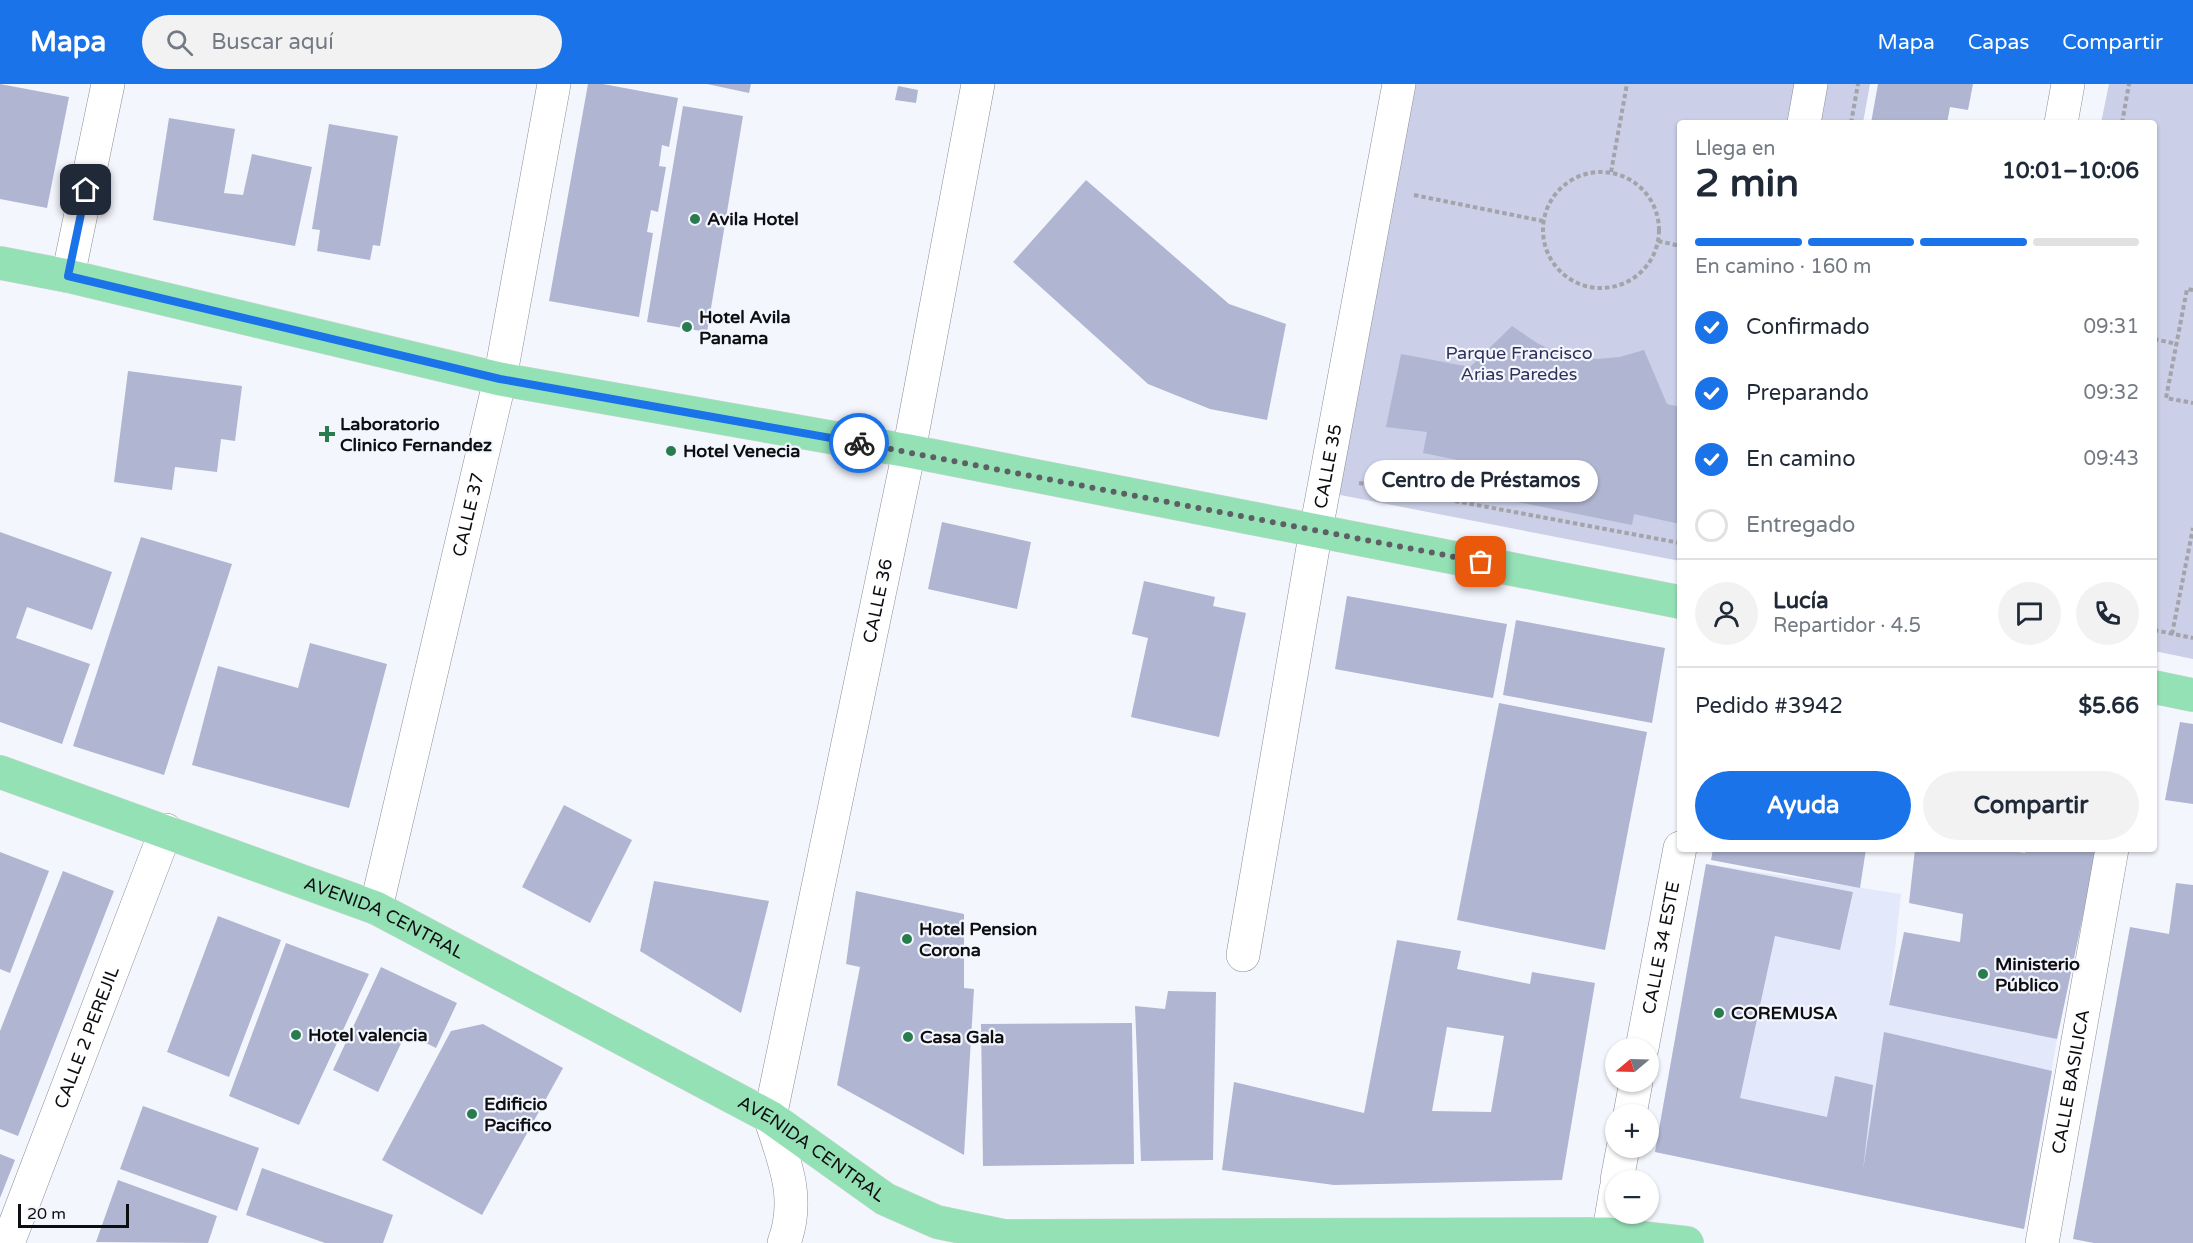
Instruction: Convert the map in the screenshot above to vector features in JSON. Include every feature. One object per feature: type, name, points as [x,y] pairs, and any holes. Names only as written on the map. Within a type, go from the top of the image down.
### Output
[{"type":"main road","points":[[0,263],[68,276],[500,379],[909,451],[1677,601]]},
{"type":"main road","points":[[2157,688],[2193,695]]},
{"type":"main road","name":"AVENIDA CENTRAL","points":[[0,772],[376,908],[770,1117],[885,1199],[937,1222],[1004,1236],[1607,1239],[1687,1243]]},
{"type":"street","points":[[68,276],[108,84]]},
{"type":"street","name":"CALLE 37","points":[[376,908],[500,379],[554,84]]},
{"type":"street","name":"CALLE 36","points":[[770,1117],[909,451],[978,84]]},
{"type":"street","name":"CALLE 35","points":[[1242,955],[1316,530],[1399,84]]},
{"type":"street","points":[[1805,120],[1811,84]]},
{"type":"street","points":[[2062,120],[2068,84]]},
{"type":"street","name":"CALLE 2 PEREJIL","points":[[8,1243],[166,831]]},
{"type":"street","name":"CALLE 34 ESTE","points":[[1644,1038],[1679,852]]},
{"type":"street","name":"CALLE BASILICA","points":[[2042,1243],[2111,852]]},
{"type":"street","points":[[770,1117],[791,1181],[791,1223],[784,1243]]},
{"type":"street","points":[[1607,1239],[1610,1224]]},
{"type":"path","points":[[1611,172],[1627,84]]},
{"type":"path","points":[[1852,120],[1858,84]]},
{"type":"path","points":[[2123,120],[2129,84]]},
{"type":"path","points":[[1593,171],[1611,172],[1629,178],[1643,189],[1654,205],[1659,222],[1658,241],[1651,260],[1638,275],[1621,285],[1601,288],[1581,286],[1563,276],[1550,260],[1543,241],[1543,221],[1548,203],[1559,188],[1574,177],[1593,171]]},
{"type":"path","points":[[1408,194],[1543,221]]},
{"type":"path","points":[[1658,241],[1677,245]]},
{"type":"path","points":[[2193,290],[2187,289],[2166,398],[2193,404]]},
{"type":"path","points":[[2157,340],[2177,344]]},
{"type":"path","points":[[1355,482],[1677,542]]},
{"type":"path","points":[[2172,634],[2193,528]]},
{"type":"path","points":[[2157,631],[2193,638]]},
{"type":"shaded area","points":[[1706,864],[1901,894],[1889,1005],[2057,1039],[2024,1229],[1659,1153],[1659,1129]]},
{"type":"green space","name":"Parque Francisco Arias Paredes","points":[[1408,84],[1870,84],[1864,120],[1677,120],[1677,560],[1330,493]]},
{"type":"green space","points":[[2109,84],[2193,84],[2193,659],[2157,652],[2157,120],[2102,120]]},
{"type":"building","points":[[0,84],[69,97],[47,208],[0,199]]},
{"type":"building","points":[[588,84],[603,84],[678,98],[669,147],[662,145],[659,166],[666,167],[658,212],[651,210],[647,232],[653,233],[639,317],[549,301]]},
{"type":"building","points":[[707,84],[751,84],[749,93]]},
{"type":"building","points":[[1878,84],[1973,84],[1968,110],[1950,107],[1948,120],[1872,120]]},
{"type":"building","points":[[898,86],[918,90],[916,103],[895,100]]},
{"type":"building","name":"Avila Hotel","points":[[683,106],[743,116],[707,332],[647,322]]},
{"type":"building","points":[[169,118],[235,129],[224,193],[243,195],[252,154],[312,167],[295,246],[153,220]]},
{"type":"building","points":[[329,124],[398,136],[380,246],[373,245],[370,260],[317,251],[320,230],[312,229]]},
{"type":"building","points":[[1086,180],[1229,304],[1286,324],[1267,420],[1210,409],[1148,384],[1013,262]]},
{"type":"building","points":[[1512,326],[1537,343],[1556,352],[1576,357],[1597,359],[1620,357],[1644,350],[1667,404],[1677,406],[1677,523],[1634,514],[1632,525],[1463,491],[1468,462],[1423,453],[1427,432],[1386,427],[1401,354],[1470,367]]},
{"type":"building","points":[[128,371],[242,386],[235,441],[221,439],[217,472],[175,467],[172,490],[114,482]]},
{"type":"building","points":[[942,522],[1031,542],[1017,609],[928,589]]},
{"type":"building","points":[[0,532],[112,572],[92,630],[27,607],[16,638],[90,664],[62,744],[0,722]]},
{"type":"building","points":[[141,537],[232,564],[164,775],[73,746]]},
{"type":"building","points":[[1144,581],[1215,597],[1213,606],[1246,613],[1219,737],[1131,717],[1148,638],[1132,634]]},
{"type":"building","points":[[1347,596],[1507,624],[1493,698],[1335,669]]},
{"type":"building","points":[[1516,620],[1665,648],[1652,723],[1503,695]]},
{"type":"building","points":[[310,643],[387,664],[349,808],[192,765],[218,666],[298,688]]},
{"type":"building","points":[[1499,703],[1647,732],[1605,950],[1457,920]]},
{"type":"building","points":[[2180,722],[2193,724],[2193,804],[2165,800]]},
{"type":"building","points":[[564,805],[632,840],[590,923],[522,887]]},
{"type":"building","points":[[0,852],[49,871],[10,973],[0,969]]},
{"type":"building","points":[[1712,852],[1866,852],[1860,888],[1711,860]]},
{"type":"building","name":"Ministerio Público","points":[[1915,852],[2096,852],[2057,1039],[1889,1005],[1904,932],[1960,942],[1963,914],[1909,903]]},
{"type":"building","points":[[1706,864],[1853,892],[1840,950],[1775,936],[1740,1098],[1827,1117],[1835,1076],[1873,1085],[1863,1170],[1884,1032],[2052,1071],[2024,1229],[1659,1153],[1659,1129]]},
{"type":"building","points":[[63,871],[114,891],[18,1136],[0,1129],[0,1031]]},
{"type":"building","points":[[654,881],[769,901],[741,1013],[640,951]]},
{"type":"building","name":"Ministerio Público","points":[[2176,883],[2193,885],[2193,1243],[2094,1243],[2073,1239],[2130,927],[2169,934]]},
{"type":"building","name":"Casa Gala","points":[[856,891],[964,914],[964,988],[974,989],[964,1155],[837,1085],[860,967],[846,964]]},
{"type":"building","points":[[218,916],[281,940],[229,1077],[167,1052]]},
{"type":"building","points":[[1397,940],[1461,951],[1457,969],[1530,984],[1532,972],[1595,983],[1562,1180],[1334,1185],[1222,1170],[1234,1082],[1364,1113]],"holes":[[[1447,1027],[1504,1036],[1491,1112],[1432,1111]]]},
{"type":"building","name":"Hotel valencia","points":[[286,943],[369,974],[299,1125],[229,1096]]},
{"type":"building","points":[[381,967],[457,1003],[436,1048],[406,1033],[378,1092],[333,1070]]},
{"type":"building","points":[[1168,991],[1216,992],[1213,1160],[1141,1161],[1135,1006],[1165,1009]]},
{"type":"building","points":[[1132,1023],[1134,1164],[983,1166],[981,1024]]},
{"type":"building","name":"Edificio Pacifico","points":[[483,1024],[563,1068],[482,1215],[382,1160],[451,1031]]},
{"type":"building","points":[[143,1106],[259,1148],[237,1211],[120,1169]]},
{"type":"building","points":[[0,1154],[15,1160],[0,1198]]},
{"type":"building","points":[[262,1168],[393,1215],[383,1243],[325,1243],[246,1215]]},
{"type":"building","points":[[118,1180],[217,1216],[208,1243],[96,1242]]},
{"type":"way so far","points":[[859,443],[1481,562]]},
{"type":"place","name":"Avila Hotel","points":[[695,219]]},
{"type":"place","name":"Hotel Avila Panama","points":[[687,327]]},
{"type":"place","name":"Laboratorio Clinico Fernandez","points":[[327,434]]},
{"type":"place","name":"Hotel Venecia","points":[[671,451]]},
{"type":"place","name":"Centro de Préstamos","points":[[1481,562]]},
{"type":"place","name":"Hotel Pension Corona","points":[[907,939]]},
{"type":"place","name":"Ministerio Público","points":[[1983,974]]},
{"type":"place","name":"COREMUSA","points":[[1719,1013]]},
{"type":"place","name":"Hotel valencia","points":[[296,1035]]},
{"type":"place","name":"Casa Gala","points":[[908,1037]]},
{"type":"place","name":"Edificio Pacifico","points":[[472,1114]]},
{"type":"route","points":[[86,190],[68,276],[500,379],[859,443]]}]
